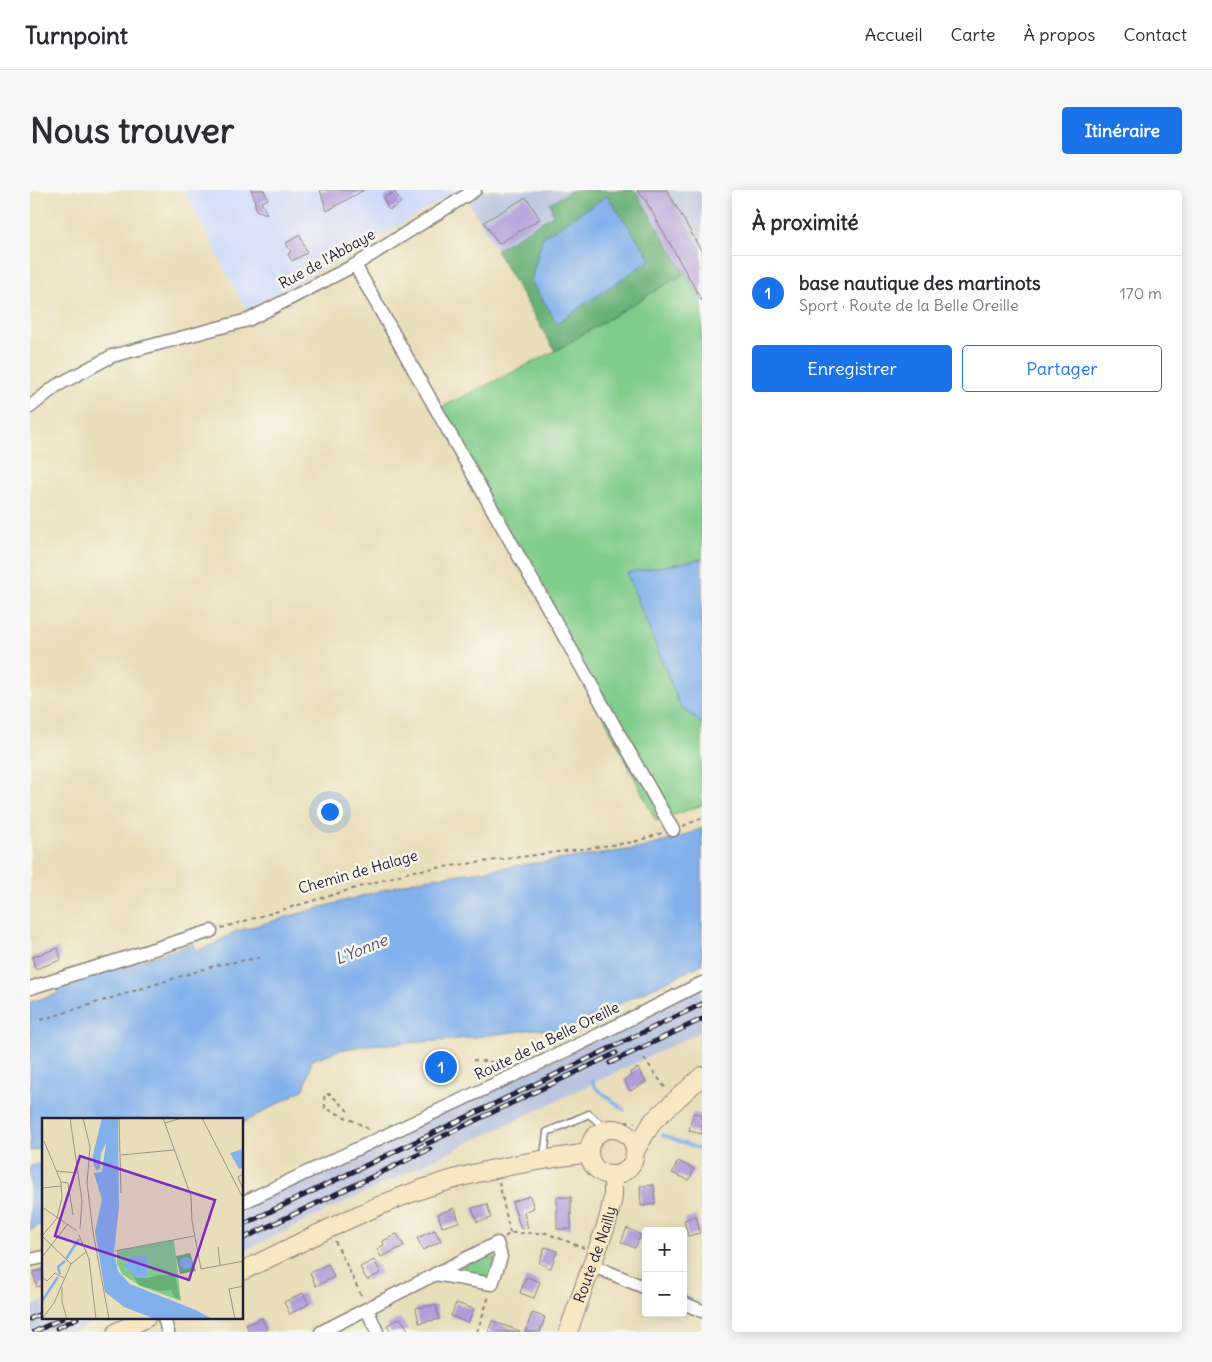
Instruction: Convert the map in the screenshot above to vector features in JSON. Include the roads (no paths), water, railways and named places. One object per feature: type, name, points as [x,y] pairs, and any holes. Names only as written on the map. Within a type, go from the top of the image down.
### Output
[{"type":"main road","points":[[653,1121],[632,1129],[599,1132],[590,1145],[589,1153],[594,1166],[599,1171],[613,1175],[627,1170],[635,1157],[636,1149],[653,1121],[702,1076]]},
{"type":"main road","points":[[614,1130],[629,1135],[636,1149]]},
{"type":"main road","points":[[244,1271],[329,1230],[421,1190],[496,1168],[589,1153]]},
{"type":"main road","name":"Route de Nailly","points":[[568,1332],[608,1220],[613,1196],[613,1175]]},
{"type":"main road","points":[[117,1332],[142,1320]]},
{"type":"street","name":"Rue de l'Abbaye","points":[[30,407],[56,386],[112,356],[248,320],[355,265],[475,190]]},
{"type":"street","points":[[355,265],[672,830]]},
{"type":"street","points":[[30,988],[212,931]]},
{"type":"street","name":"Route de la Belle Oreille","points":[[244,1202],[532,1066],[702,983]]},
{"type":"street","points":[[321,1332],[435,1274],[497,1243],[501,1257],[492,1284],[435,1274]]},
{"type":"street","points":[[593,1259],[642,1286]]},
{"type":"street","points":[[687,1305],[702,1311]]},
{"type":"street","points":[[367,1309],[378,1332]]},
{"type":"lane","points":[[544,1159],[547,1132],[589,1114],[614,1130]]},
{"type":"water","points":[[607,196],[651,259],[557,323],[531,280],[543,237]]},
{"type":"water","points":[[702,559],[702,724],[680,706],[627,573]]},
{"type":"water","name":"L'Yonne","points":[[702,828],[702,964],[561,1032],[536,1029],[451,1040],[367,1045],[340,1050],[312,1060],[304,1089],[244,1122],[244,1118],[42,1118],[42,1148],[30,1151],[30,1002],[58,994],[56,988],[193,944],[196,951],[214,944],[234,932],[418,880],[642,848],[681,837]]},
{"type":"water","points":[[42,1163],[42,1223],[30,1231],[30,1166]]},
{"type":"waterway","points":[[568,1025],[572,1036]]},
{"type":"waterway","points":[[592,1081],[596,1088],[624,1110]]},
{"type":"waterway","points":[[662,1135],[702,1150]]},
{"type":"railway","points":[[244,1224],[702,1004]]},
{"type":"railway","points":[[610,1063],[702,1019]]},
{"type":"railway","points":[[418,1148],[616,1053]]},
{"type":"railway","points":[[244,1238],[430,1149]]},
{"type":"railway","points":[[30,1319],[42,1313]]},
{"type":"railway","points":[[34,1332],[59,1320]]},
{"type":"railway","points":[[57,1328],[73,1320]]},
{"type":"place","name":"base nautique des martinots","points":[[441,1067]]}]
